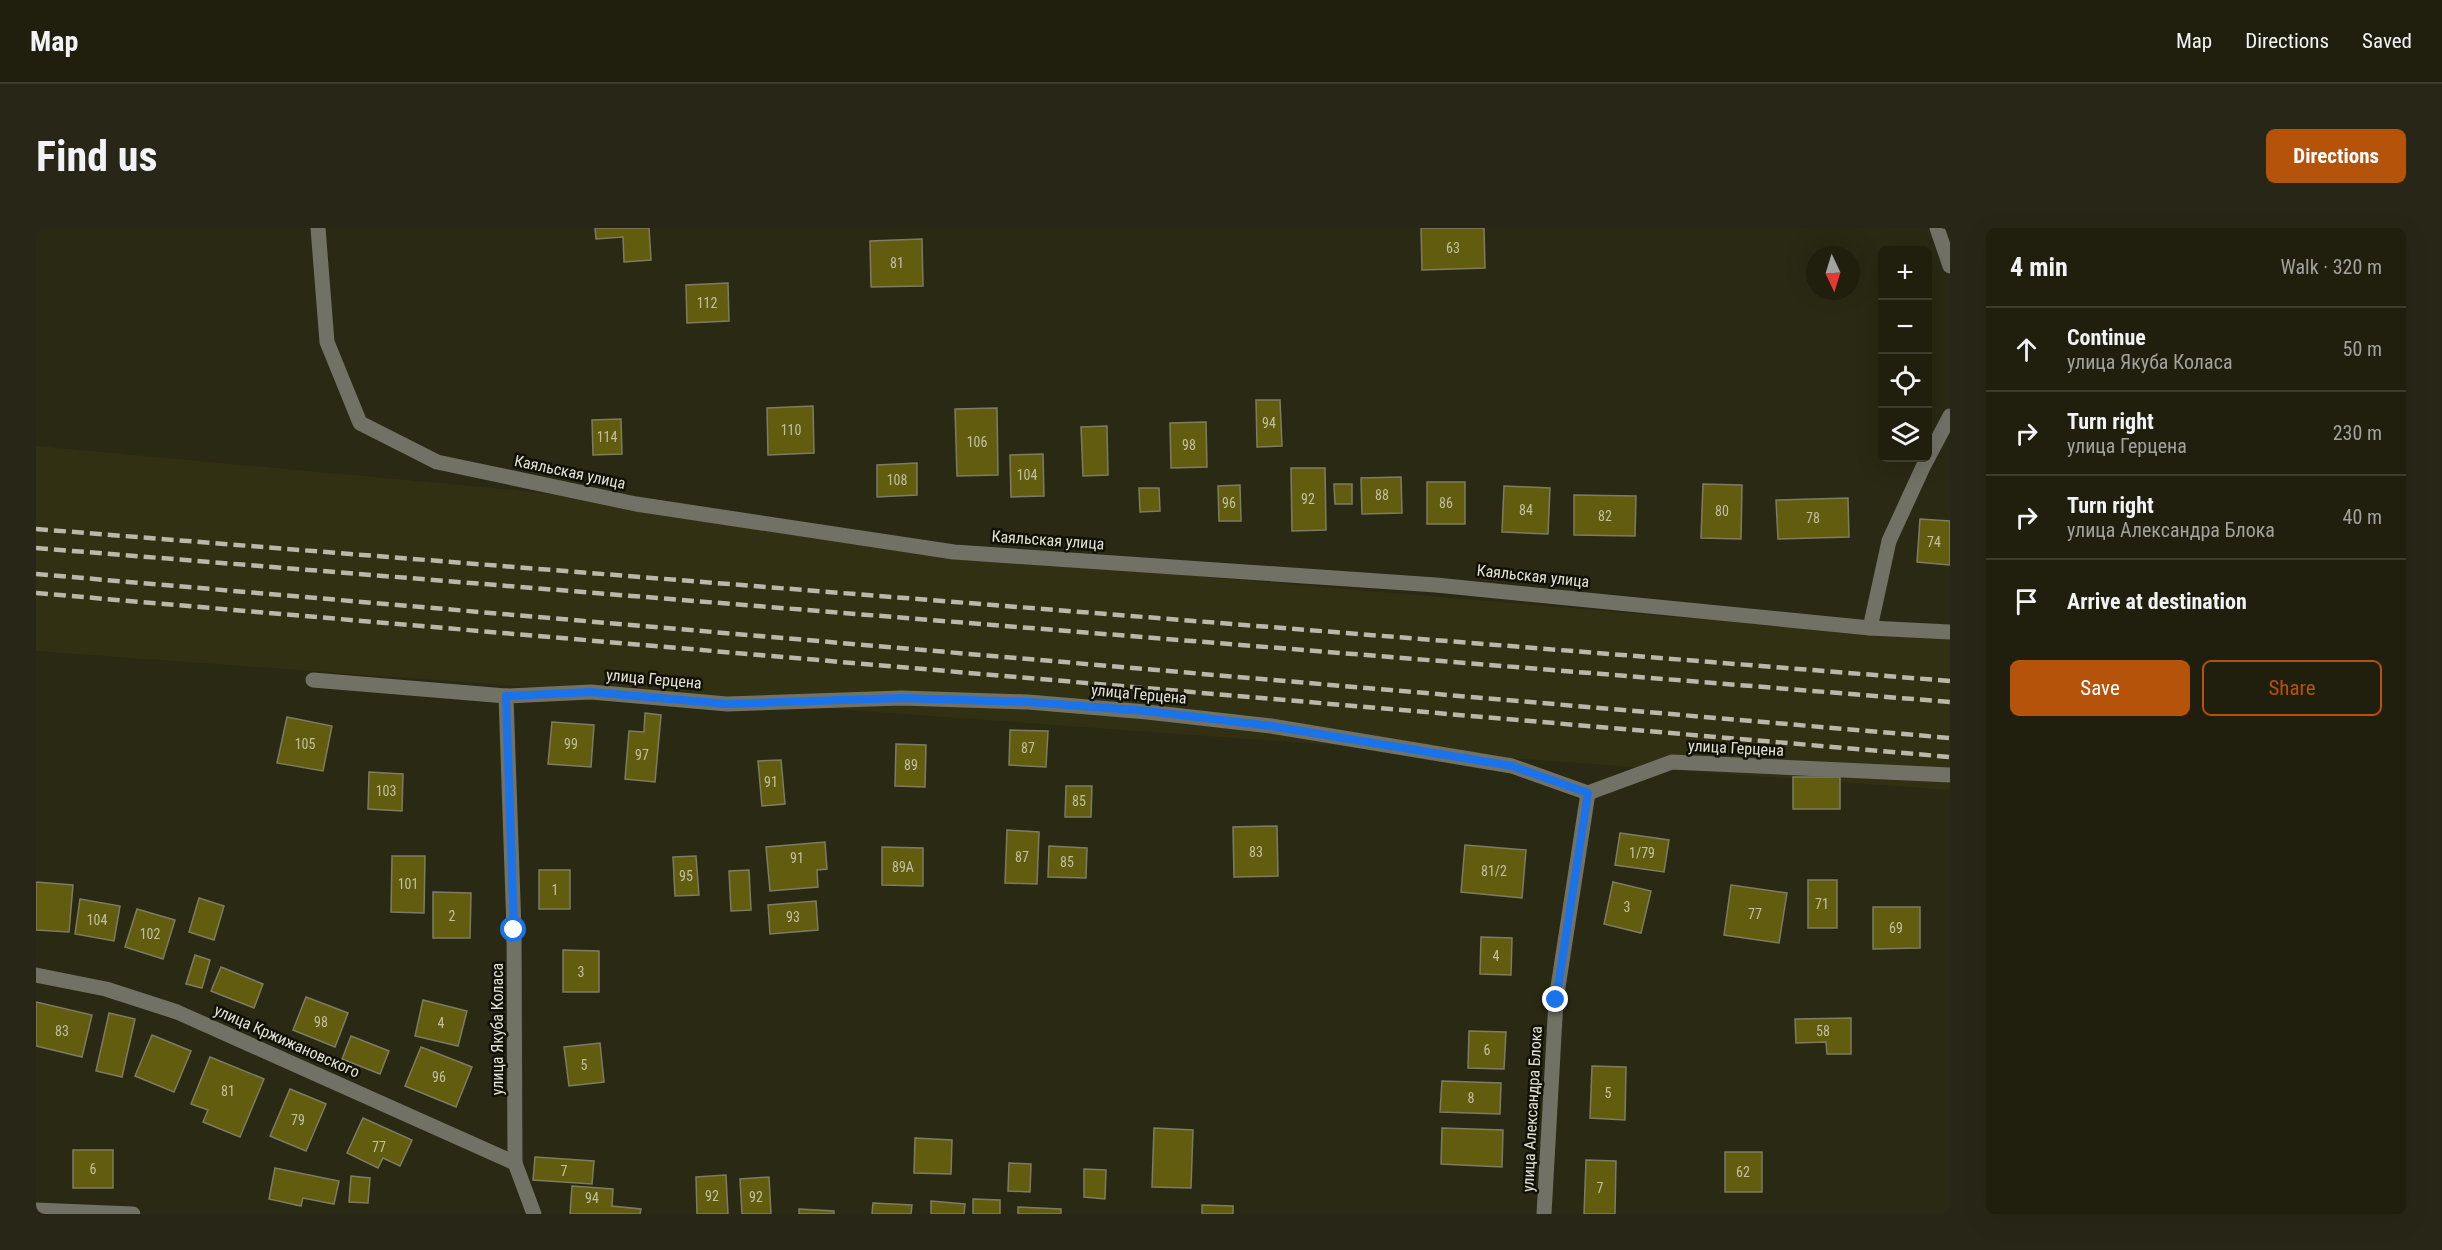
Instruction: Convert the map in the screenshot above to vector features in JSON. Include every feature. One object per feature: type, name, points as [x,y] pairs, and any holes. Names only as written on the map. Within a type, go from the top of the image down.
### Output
[{"type":"street","name":"Каяльская улица","points":[[318,228],[327,342],[360,423],[437,462],[636,504],[954,552],[1436,585],[1870,628],[1950,632]]},
{"type":"street","points":[[1937,228],[1950,266]]},
{"type":"street","points":[[1870,628],[1889,541],[1923,467],[1950,416]]},
{"type":"street","name":"улица Герцена","points":[[313,680],[506,696],[591,692],[727,704],[901,698],[1028,702],[1147,711],[1271,726],[1512,766],[1588,793],[1672,762],[1950,775]]},
{"type":"street","name":"улица Якуба Коласа","points":[[506,696],[514,930],[515,1163],[534,1214]]},
{"type":"street","name":"улица Александра Блока","points":[[1544,1214],[1556,1000],[1588,793]]},
{"type":"street","name":"улица Кржижановского","points":[[36,975],[106,989],[177,1012],[515,1163]]},
{"type":"street","points":[[36,1210],[134,1214]]},
{"type":"shaded area","points":[[36,446],[516,490],[1183,575],[1676,617],[1950,628],[1950,790],[36,651]]},
{"type":"building","points":[[595,228],[649,228],[651,260],[624,262],[623,237],[596,239]]},
{"type":"building","points":[[1421,228],[1484,228],[1485,268],[1422,270]]},
{"type":"building","points":[[922,239],[923,286],[871,287],[870,241]]},
{"type":"building","points":[[728,283],[729,321],[687,323],[686,285]]},
{"type":"building","points":[[1256,400],[1280,400],[1282,446],[1257,447]]},
{"type":"building","points":[[813,406],[814,453],[768,455],[767,408]]},
{"type":"building","points":[[997,408],[998,475],[957,476],[955,409]]},
{"type":"building","points":[[621,419],[622,454],[593,455],[592,420]]},
{"type":"building","points":[[1206,422],[1207,467],[1171,468],[1170,423]]},
{"type":"building","points":[[1107,426],[1108,475],[1083,476],[1081,427]]},
{"type":"building","points":[[1043,454],[1044,496],[1011,497],[1010,455]]},
{"type":"building","points":[[917,463],[917,495],[877,497],[877,465]]},
{"type":"building","points":[[1291,468],[1325,468],[1326,530],[1292,531]]},
{"type":"building","points":[[1401,477],[1402,513],[1362,514],[1361,478]]},
{"type":"building","points":[[1427,482],[1465,482],[1465,524],[1427,524]]},
{"type":"building","points":[[1334,484],[1352,484],[1352,504],[1335,504]]},
{"type":"building","points":[[1703,484],[1742,485],[1741,539],[1701,538]]},
{"type":"building","points":[[1240,485],[1241,521],[1219,521],[1218,486]]},
{"type":"building","points":[[1504,486],[1550,488],[1548,534],[1502,532]]},
{"type":"building","points":[[1139,488],[1159,488],[1160,511],[1140,512]]},
{"type":"building","points":[[1574,495],[1636,496],[1635,536],[1574,535]]},
{"type":"building","points":[[1848,498],[1849,537],[1778,539],[1776,500]]},
{"type":"building","points":[[1920,519],[1950,521],[1950,565],[1917,562]]},
{"type":"building","points":[[645,713],[661,715],[655,782],[625,779],[629,731],[644,732]]},
{"type":"building","points":[[287,717],[332,726],[323,771],[277,763]]},
{"type":"building","points":[[552,722],[594,725],[591,767],[548,764]]},
{"type":"building","points":[[1010,730],[1048,731],[1046,767],[1009,765]]},
{"type":"building","points":[[896,744],[926,745],[925,787],[895,786]]},
{"type":"building","points":[[781,760],[785,804],[762,806],[758,761]]},
{"type":"building","points":[[369,772],[403,774],[402,811],[368,809]]},
{"type":"building","points":[[1793,777],[1840,777],[1840,809],[1793,809]]},
{"type":"building","points":[[1066,786],[1092,786],[1091,817],[1065,817]]},
{"type":"building","points":[[1277,826],[1278,876],[1234,877],[1233,827]]},
{"type":"building","points":[[1007,830],[1039,832],[1037,884],[1005,883]]},
{"type":"building","points":[[1620,833],[1669,840],[1664,872],[1615,865]]},
{"type":"building","points":[[825,842],[827,869],[817,870],[818,887],[770,891],[766,847]]},
{"type":"building","points":[[1465,845],[1526,850],[1522,898],[1461,892]]},
{"type":"building","points":[[1049,846],[1087,848],[1086,878],[1048,877]]},
{"type":"building","points":[[882,847],[923,848],[923,886],[882,885]]},
{"type":"building","points":[[392,856],[425,856],[424,913],[391,912]]},
{"type":"building","points":[[696,856],[699,895],[675,896],[673,857]]},
{"type":"building","points":[[539,870],[570,870],[570,909],[539,909]]},
{"type":"building","points":[[749,870],[751,910],[731,911],[729,871]]},
{"type":"building","points":[[1808,880],[1837,880],[1837,928],[1808,928]]},
{"type":"building","points":[[36,882],[73,885],[69,932],[36,930]]},
{"type":"building","points":[[1613,882],[1651,891],[1641,933],[1604,924]]},
{"type":"building","points":[[1731,885],[1787,893],[1779,943],[1724,935]]},
{"type":"building","points":[[433,892],[471,893],[470,938],[433,938]]},
{"type":"building","points":[[199,898],[224,906],[214,940],[189,932]]},
{"type":"building","points":[[80,899],[120,906],[114,941],[75,934]]},
{"type":"building","points":[[816,901],[818,930],[770,934],[768,905]]},
{"type":"building","points":[[1873,907],[1920,907],[1920,948],[1873,949]]},
{"type":"building","points":[[137,909],[175,920],[163,959],[125,947]]},
{"type":"building","points":[[1481,937],[1512,938],[1511,975],[1480,974]]},
{"type":"building","points":[[563,950],[599,951],[599,992],[563,992]]},
{"type":"building","points":[[195,955],[210,960],[202,988],[186,984]]},
{"type":"building","points":[[221,967],[263,984],[254,1008],[211,991]]},
{"type":"building","points":[[306,997],[348,1013],[335,1047],[293,1030]]},
{"type":"building","points":[[423,1000],[467,1011],[458,1046],[415,1036]]},
{"type":"building","points":[[36,1002],[92,1015],[82,1057],[36,1046]]},
{"type":"building","points":[[109,1013],[135,1019],[122,1077],[96,1071]]},
{"type":"building","points":[[1851,1018],[1851,1054],[1827,1054],[1826,1042],[1796,1043],[1795,1019]]},
{"type":"building","points":[[1469,1031],[1506,1032],[1504,1069],[1468,1068]]},
{"type":"building","points":[[152,1035],[191,1051],[174,1092],[135,1076]]},
{"type":"building","points":[[351,1036],[389,1051],[380,1074],[342,1059]]},
{"type":"building","points":[[600,1043],[604,1082],[569,1086],[564,1047]]},
{"type":"building","points":[[421,1047],[472,1067],[456,1107],[405,1086]]},
{"type":"building","points":[[210,1057],[264,1079],[240,1137],[203,1122],[208,1110],[191,1104]]},
{"type":"building","points":[[1592,1066],[1626,1067],[1625,1120],[1590,1118]]},
{"type":"building","points":[[1442,1081],[1501,1083],[1500,1114],[1440,1112]]},
{"type":"building","points":[[290,1089],[326,1104],[306,1151],[270,1136]]},
{"type":"building","points":[[363,1118],[412,1140],[400,1166],[383,1158],[378,1168],[347,1153]]},
{"type":"building","points":[[1154,1128],[1193,1130],[1191,1188],[1152,1187]]},
{"type":"building","points":[[1442,1128],[1503,1130],[1502,1167],[1441,1164]]},
{"type":"building","points":[[915,1138],[952,1140],[951,1174],[914,1173]]},
{"type":"building","points":[[73,1150],[113,1150],[113,1188],[73,1188]]},
{"type":"building","points":[[1725,1152],[1762,1152],[1762,1192],[1725,1192]]},
{"type":"building","points":[[535,1157],[594,1161],[592,1184],[533,1180]]},
{"type":"building","points":[[1586,1160],[1616,1161],[1615,1214],[1584,1214]]},
{"type":"building","points":[[1009,1163],[1031,1164],[1030,1192],[1008,1191]]},
{"type":"building","points":[[275,1168],[339,1181],[334,1204],[303,1198],[301,1206],[269,1199]]},
{"type":"building","points":[[1084,1169],[1106,1170],[1105,1199],[1084,1197]]},
{"type":"building","points":[[726,1175],[728,1214],[697,1214],[696,1177]]},
{"type":"building","points":[[351,1176],[370,1178],[368,1203],[349,1202]]},
{"type":"building","points":[[769,1177],[771,1214],[742,1214],[740,1179]]},
{"type":"building","points":[[572,1186],[613,1189],[612,1206],[641,1209],[640,1214],[570,1214]]},
{"type":"building","points":[[973,1199],[1000,1200],[1000,1214],[973,1214]]},
{"type":"building","points":[[931,1201],[965,1204],[964,1214],[931,1214]]},
{"type":"building","points":[[873,1203],[912,1205],[911,1214],[872,1214]]},
{"type":"building","points":[[1202,1205],[1233,1206],[1233,1214],[1202,1214]]},
{"type":"building","points":[[1018,1207],[1061,1209],[1061,1214],[1018,1214]]},
{"type":"building","points":[[799,1209],[834,1211],[834,1214],[799,1214]]},
{"type":"railway","points":[[36,529],[1950,681]]},
{"type":"railway","points":[[36,548],[1950,702]]},
{"type":"railway","points":[[36,574],[1950,738]]},
{"type":"railway","points":[[36,593],[1950,757]]},
{"type":"route","points":[[514,930],[506,696],[591,692],[727,704],[901,698],[1028,702],[1147,711],[1271,726],[1512,766],[1588,793],[1556,1000]]}]
